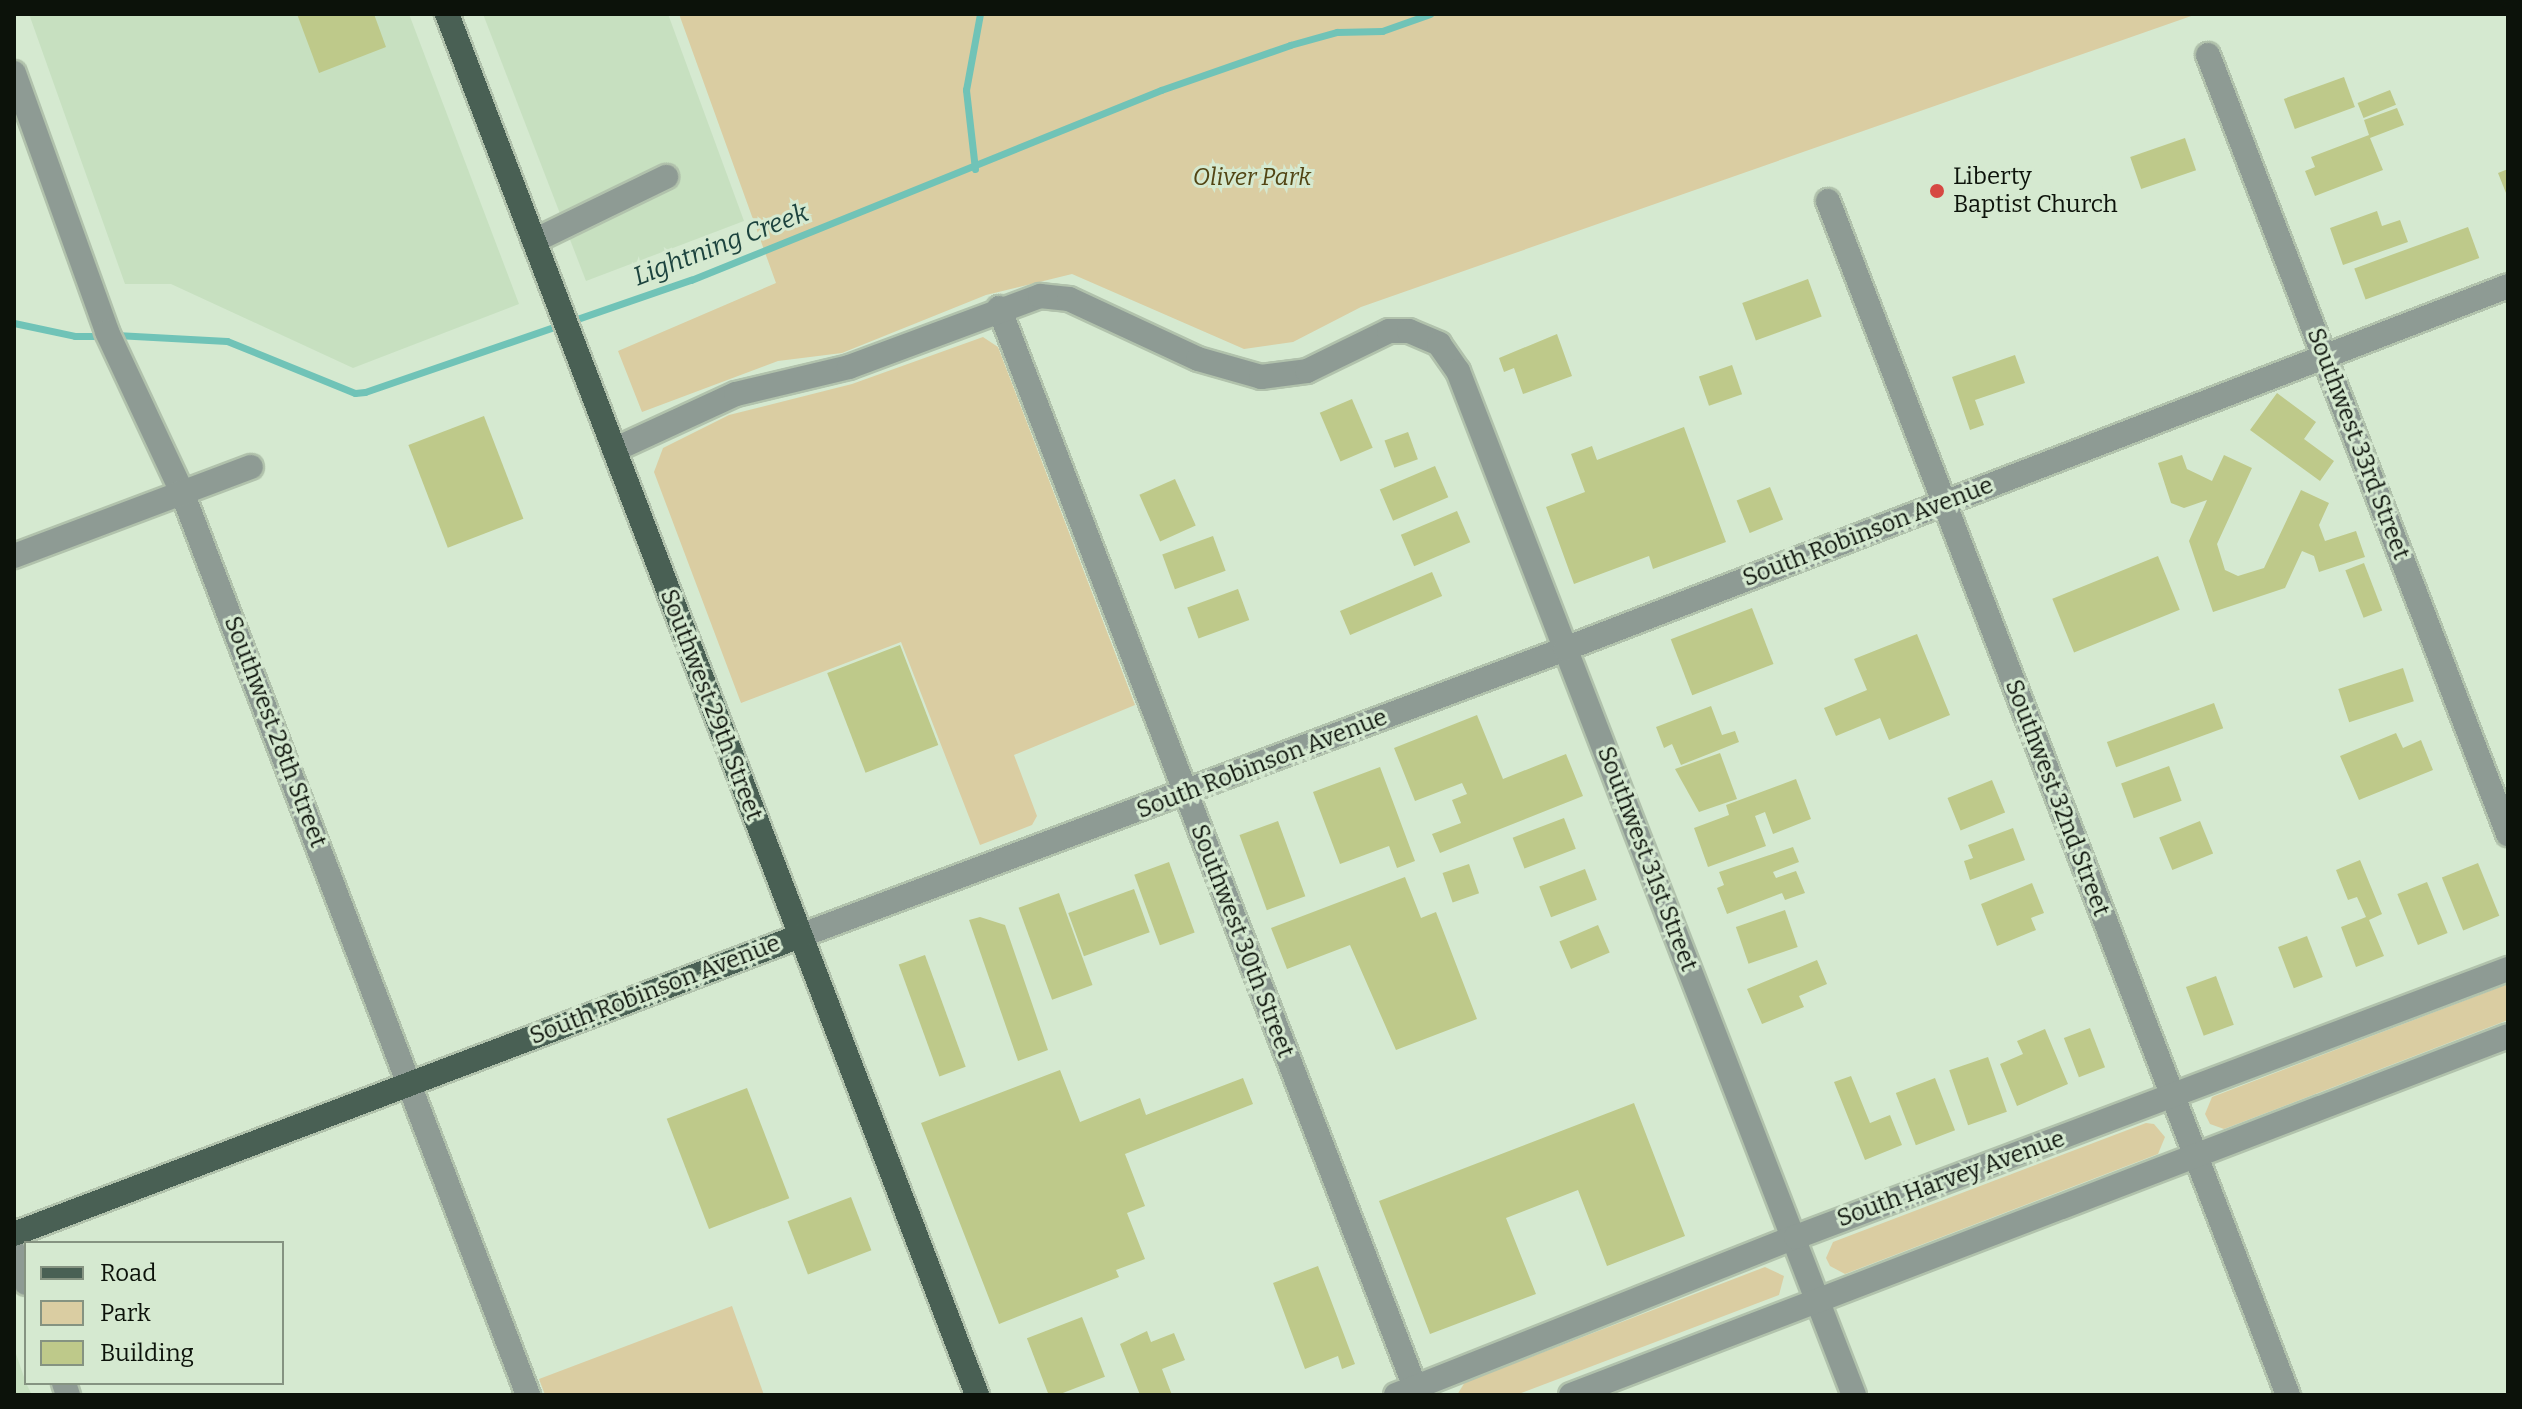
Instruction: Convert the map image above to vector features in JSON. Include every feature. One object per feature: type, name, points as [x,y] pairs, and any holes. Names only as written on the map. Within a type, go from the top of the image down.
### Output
[{"type":"main road","name":"Southwest 29th Street","points":[[447,14],[977,1395]]},
{"type":"main road","name":"South Robinson Avenue","points":[[14,1234],[800,936]]},
{"type":"street","name":"Southwest 33rd Street","points":[[2208,55],[2508,834]]},
{"type":"street","name":"Southwest 28th Street","points":[[14,73],[107,332],[182,492],[528,1395]]},
{"type":"street","points":[[534,241],[666,177]]},
{"type":"street","name":"Southwest 32nd Street","points":[[1828,201],[2288,1395]]},
{"type":"street","name":"South Robinson Avenue","points":[[800,936],[1185,794],[2508,286]]},
{"type":"street","name":"Southwest 31st Street","points":[[999,308],[1040,296],[1069,299],[1198,359],[1261,377],[1307,371],[1389,331],[1422,335],[1448,352],[1796,1237],[1854,1395]]},
{"type":"street","points":[[614,450],[736,394],[849,367],[999,308]]},
{"type":"street","name":"Southwest 30th Street","points":[[999,308],[1409,1393]]},
{"type":"street","points":[[14,556],[251,467]]},
{"type":"street","name":"South Harvey Avenue","points":[[1409,1393],[1796,1237],[2508,969]]},
{"type":"street","points":[[1571,1395],[2508,1036]]},
{"type":"street","points":[[14,1252],[24,1278]]},
{"type":"shaded area","points":[[29,14],[409,14],[519,304],[353,368],[171,284],[125,284]]},
{"type":"shaded area","points":[[483,14],[668,14],[744,221],[586,281]]},
{"type":"shaded area","points":[[14,1348],[24,1385],[32,1395],[14,1395]]},
{"type":"green space","name":"Oliver Park","points":[[679,14],[2197,14],[1361,307],[1293,342],[1244,349],[1072,274],[986,295],[842,353],[778,361],[642,412],[618,351],[776,283]]},
{"type":"green space","points":[[983,337],[998,347],[1135,705],[1014,755],[1037,816],[1032,825],[980,845],[901,642],[741,703],[654,472],[663,448],[729,415],[852,384]]},
{"type":"green space","points":[[2508,984],[2508,1020],[2224,1129],[2210,1124],[2205,1114],[2212,1097]]},
{"type":"green space","points":[[2146,1123],[2154,1124],[2165,1137],[2158,1154],[1845,1274],[1830,1266],[1826,1258],[1833,1242]]},
{"type":"green space","points":[[1765,1267],[1784,1276],[1779,1295],[1516,1395],[1457,1395],[1465,1382]]},
{"type":"green space","points":[[732,1306],[764,1395],[545,1395],[539,1379]]},
{"type":"building","points":[[297,14],[374,14],[386,47],[319,73]]},
{"type":"building","points":[[2344,77],[2355,107],[2295,129],[2284,99]]},
{"type":"building","points":[[2390,90],[2396,105],[2364,118],[2358,103]]},
{"type":"building","points":[[2397,108],[2404,125],[2370,138],[2383,170],[2315,196],[2305,171],[2315,167],[2311,157],[2369,135],[2364,120]]},
{"type":"building","points":[[2185,138],[2196,170],[2141,189],[2130,157]]},
{"type":"building","points":[[2508,169],[2508,198],[2498,173]]},
{"type":"building","points":[[2377,211],[2382,226],[2400,220],[2408,242],[2343,265],[2330,228]]},
{"type":"building","points":[[2468,227],[2479,258],[2366,299],[2354,268]]},
{"type":"building","points":[[1808,279],[1822,317],[1756,341],[1742,303]]},
{"type":"building","points":[[1557,334],[1572,376],[1523,394],[1514,368],[1504,372],[1499,358]]},
{"type":"building","points":[[2015,355],[2025,383],[1975,400],[1984,425],[1970,430],[1952,377]]},
{"type":"building","points":[[1732,365],[1742,394],[1709,406],[1699,376]]},
{"type":"building","points":[[2277,393],[2316,422],[2304,439],[2334,461],[2320,481],[2250,430]]},
{"type":"building","points":[[1352,399],[1373,448],[1340,461],[1320,413]]},
{"type":"building","points":[[484,416],[523,519],[448,548],[408,445]]},
{"type":"building","points":[[1684,427],[1726,542],[1653,569],[1649,556],[1574,584],[1546,507],[1585,492],[1571,454],[1592,446],[1597,460]]},
{"type":"building","points":[[1408,432],[1418,459],[1394,468],[1385,441]]},
{"type":"building","points":[[2182,455],[2187,469],[2212,481],[2224,455],[2252,468],[2217,544],[2225,570],[2238,576],[2264,568],[2301,490],[2329,503],[2319,525],[2325,541],[2356,531],[2365,557],[2319,572],[2314,556],[2302,551],[2285,588],[2213,612],[2189,541],[2207,500],[2184,508],[2171,503],[2158,463]]},
{"type":"building","points":[[1435,466],[1448,497],[1393,521],[1380,489]]},
{"type":"building","points":[[1175,479],[1196,526],[1160,541],[1139,495]]},
{"type":"building","points":[[1770,487],[1783,519],[1750,533],[1737,500]]},
{"type":"building","points":[[1457,511],[1470,542],[1414,566],[1401,535]]},
{"type":"building","points":[[1213,536],[1226,571],[1175,589],[1162,554]]},
{"type":"building","points":[[2158,556],[2180,610],[2074,652],[2052,599]]},
{"type":"building","points":[[2364,563],[2382,611],[2364,618],[2345,570]]},
{"type":"building","points":[[1432,572],[1442,596],[1350,635],[1340,611]]},
{"type":"building","points":[[1238,589],[1249,620],[1199,638],[1187,607]]},
{"type":"building","points":[[1752,608],[1774,664],[1692,695],[1671,639]]},
{"type":"building","points":[[1917,634],[1950,715],[1889,740],[1880,718],[1836,736],[1824,708],[1867,690],[1854,659]]},
{"type":"building","points":[[900,645],[938,745],[866,773],[827,673]]},
{"type":"building","points":[[2403,668],[2414,701],[2349,722],[2338,689]]},
{"type":"building","points":[[2214,703],[2223,728],[2116,767],[2107,742]]},
{"type":"building","points":[[1711,706],[1722,735],[1735,731],[1739,742],[1681,765],[1672,744],[1664,748],[1656,727]]},
{"type":"building","points":[[1477,715],[1503,779],[1566,754],[1583,796],[1440,853],[1432,834],[1461,823],[1452,800],[1467,794],[1462,783],[1415,801],[1394,748]]},
{"type":"building","points":[[2396,733],[2403,748],[2421,740],[2433,770],[2359,800],[2340,756]]},
{"type":"building","points":[[1720,753],[1737,799],[1699,812],[1675,769]]},
{"type":"building","points":[[2169,766],[2182,801],[2134,818],[2121,783]]},
{"type":"building","points":[[1380,767],[1415,861],[1397,868],[1389,846],[1340,864],[1313,792]]},
{"type":"building","points":[[1796,779],[1811,819],[1773,834],[1765,812],[1755,816],[1766,846],[1708,867],[1694,828],[1729,815],[1726,805]]},
{"type":"building","points":[[1992,780],[2005,812],[1961,830],[1947,798]]},
{"type":"building","points":[[1564,818],[1576,849],[1524,869],[1513,838]]},
{"type":"building","points":[[1278,821],[1305,896],[1267,910],[1239,835]]},
{"type":"building","points":[[2200,821],[2213,853],[2172,870],[2159,837]]},
{"type":"building","points":[[2013,828],[2025,860],[1970,880],[1964,861],[1973,858],[1968,845]]},
{"type":"building","points":[[1793,847],[1799,862],[1773,872],[1776,878],[1796,871],[1805,893],[1785,900],[1782,893],[1727,914],[1717,888],[1724,885],[1719,872]]},
{"type":"building","points":[[2360,860],[2382,914],[2369,920],[2384,956],[2356,967],[2341,927],[2366,917],[2357,897],[2348,900],[2336,870]]},
{"type":"building","points":[[1169,862],[1195,932],[1160,945],[1134,875]]},
{"type":"building","points":[[2478,863],[2499,916],[2463,930],[2442,878]]},
{"type":"building","points":[[1469,864],[1479,893],[1453,902],[1443,873]]},
{"type":"building","points":[[1585,869],[1597,900],[1551,917],[1539,887]]},
{"type":"building","points":[[1405,877],[1421,918],[1436,912],[1477,1019],[1396,1050],[1350,945],[1287,969],[1271,928]]},
{"type":"building","points":[[2427,882],[2448,933],[2418,945],[2397,894]]},
{"type":"building","points":[[2032,883],[2044,913],[2031,918],[2036,930],[1997,946],[1981,904]]},
{"type":"building","points":[[1134,889],[1150,932],[1084,956],[1068,913]]},
{"type":"building","points":[[1059,893],[1093,985],[1052,1000],[1019,908]]},
{"type":"building","points":[[1785,910],[1798,947],[1749,964],[1736,927]]},
{"type":"building","points":[[980,917],[1005,925],[1048,1050],[1018,1061],[969,920]]},
{"type":"building","points":[[1598,925],[1610,953],[1571,969],[1559,941]]},
{"type":"building","points":[[2307,936],[2323,977],[2294,988],[2278,947]]},
{"type":"building","points":[[925,955],[966,1067],[939,1076],[899,965]]},
{"type":"building","points":[[1817,960],[1827,984],[1799,996],[1804,1007],[1762,1024],[1747,989]]},
{"type":"building","points":[[2216,976],[2234,1025],[2204,1036],[2186,987]]},
{"type":"building","points":[[2090,1028],[2105,1067],[2079,1077],[2064,1038]]},
{"type":"building","points":[[2045,1029],[2068,1084],[2017,1106],[2000,1064],[2023,1054],[2017,1041]]},
{"type":"building","points":[[1988,1057],[2007,1112],[1968,1125],[1949,1070]]},
{"type":"building","points":[[1060,1070],[1080,1122],[1140,1098],[1146,1115],[1243,1078],[1253,1104],[1125,1154],[1145,1206],[1127,1213],[1145,1259],[1116,1270],[1119,1277],[999,1324],[921,1123]]},
{"type":"building","points":[[1851,1076],[1870,1123],[1890,1115],[1902,1145],[1865,1160],[1834,1082]]},
{"type":"building","points":[[1935,1078],[1955,1130],[1916,1145],[1896,1093]]},
{"type":"building","points":[[747,1088],[789,1198],[709,1229],[667,1119]]},
{"type":"building","points":[[1634,1103],[1685,1236],[1607,1266],[1578,1190],[1506,1218],[1536,1294],[1430,1334],[1379,1201]]},
{"type":"building","points":[[851,1197],[871,1250],[808,1275],[788,1221]]},
{"type":"building","points":[[1318,1266],[1355,1364],[1342,1369],[1338,1356],[1305,1369],[1273,1283]]},
{"type":"building","points":[[1082,1317],[1105,1377],[1057,1395],[1049,1395],[1027,1338]]},
{"type":"building","points":[[1147,1331],[1151,1342],[1174,1333],[1185,1360],[1162,1369],[1172,1395],[1140,1395],[1120,1344]]},
{"type":"waterway","points":[[975,169],[966,90],[980,14]]},
{"type":"waterway","name":"Lightning Creek","points":[[116,335],[227,341],[355,393],[365,392],[691,280],[1161,90],[1290,45],[1337,32],[1382,31],[1430,14]]},
{"type":"waterway","name":"Lightning Creek","points":[[14,323],[75,336],[103,336]]},
{"type":"place","name":"Liberty Baptist Church","points":[[1937,191]]}]
